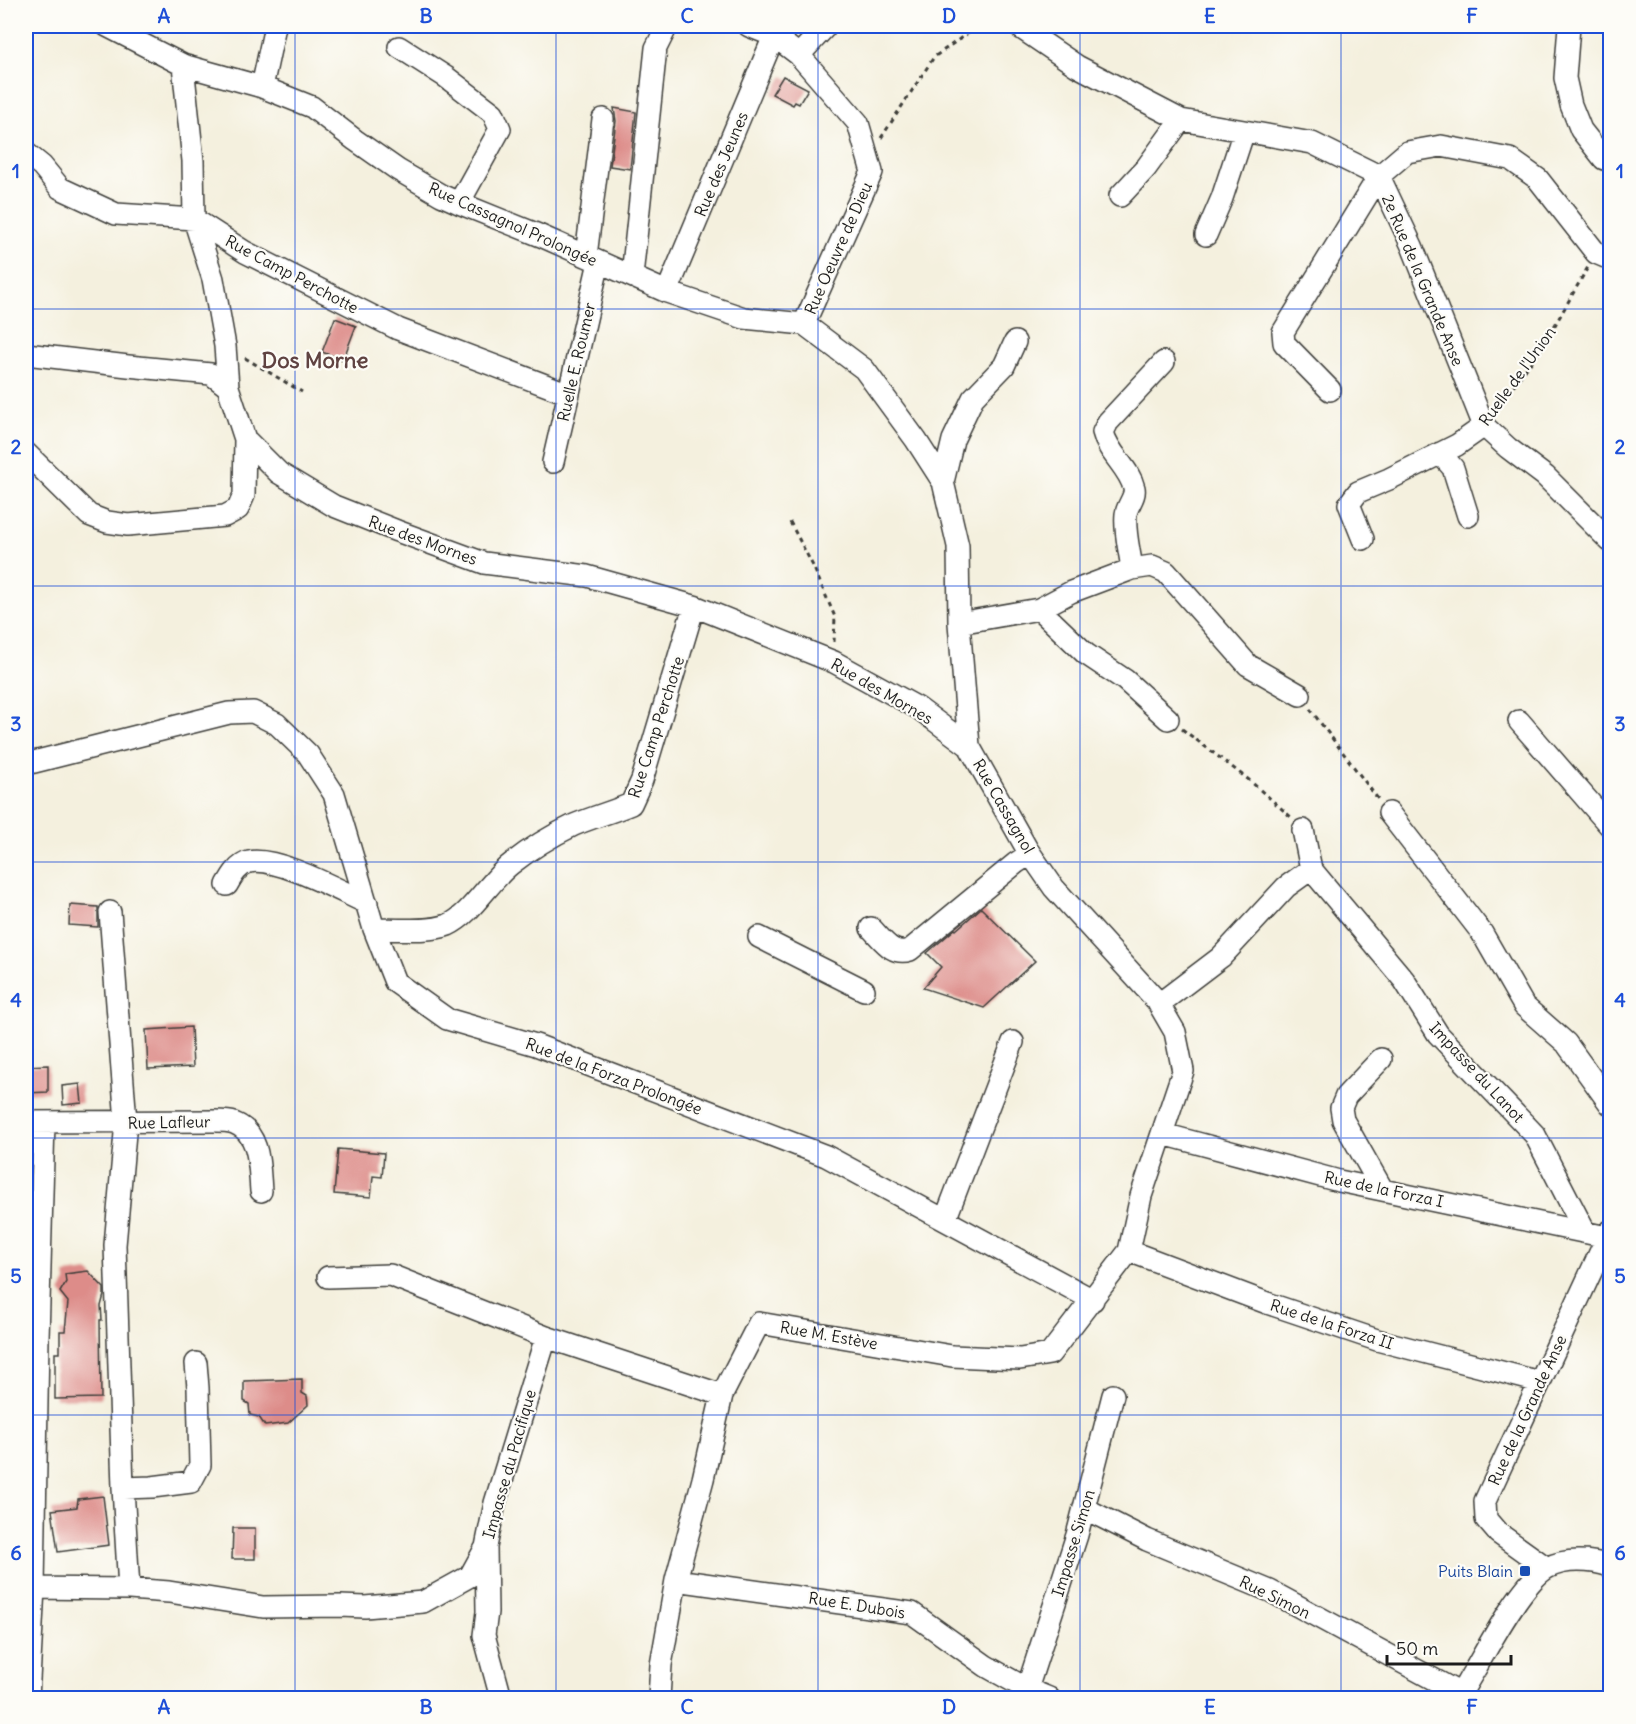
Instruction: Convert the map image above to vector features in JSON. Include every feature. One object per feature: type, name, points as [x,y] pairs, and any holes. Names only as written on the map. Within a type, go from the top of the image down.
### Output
[{"type":"street","name":"Rue Cassagnol Prolongée","points":[[107,26],[183,65],[262,87],[312,107],[398,170],[441,195],[667,292],[744,318],[804,324]]},
{"type":"street","points":[[144,26],[159,52]]},
{"type":"street","points":[[262,87],[275,26]]},
{"type":"street","points":[[632,276],[656,48],[667,26]]},
{"type":"street","name":"Rue Oeuvre de Dieu","points":[[749,26],[774,36],[799,55],[858,123],[872,172],[804,324]]},
{"type":"street","points":[[799,55],[826,26]]},
{"type":"street","name":"2e Rue de la Grande Anse","points":[[1018,26],[1077,66],[1181,120],[1312,142],[1379,176],[1412,246],[1484,426],[1508,448],[1545,476],[1611,541]]},
{"type":"street","points":[[1569,26],[1565,78],[1571,105],[1581,130],[1604,159]]},
{"type":"street","name":"Rue des Jeunes","points":[[667,292],[774,36]]},
{"type":"street","points":[[399,47],[446,77],[493,113],[500,129],[459,203]]},
{"type":"street","name":"Rue des Mornes","points":[[183,65],[193,161],[194,219],[213,279],[225,346],[228,387],[245,439],[279,473],[334,506],[484,563],[587,576],[694,606],[834,662],[918,708],[969,746]]},
{"type":"street","name":"Ruelle E. Roumer","points":[[553,462],[569,394],[592,259],[603,119]]},
{"type":"street","points":[[1120,196],[1146,168],[1181,120]]},
{"type":"street","points":[[1206,235],[1222,198],[1244,131]]},
{"type":"street","points":[[1330,390],[1284,343],[1283,332],[1379,176],[1407,152],[1441,146],[1510,159],[1538,178],[1603,256]]},
{"type":"street","name":"Rue Camp Perchotte","points":[[26,153],[42,166],[60,188],[116,214],[194,219],[245,252],[398,329],[569,394]]},
{"type":"street","name":"Rue Cassagnol","points":[[804,324],[864,369],[916,440],[943,482],[958,546],[958,623],[969,746],[1030,854],[1054,888],[1159,1004],[1175,1032],[1183,1071],[1142,1196],[1129,1251]]},
{"type":"street","points":[[943,482],[953,440],[973,398],[1004,366],[1015,342]]},
{"type":"street","points":[[26,354],[211,374],[228,387]]},
{"type":"street","points":[[1132,570],[1126,516],[1134,494],[1134,486],[1105,443],[1103,432],[1108,422],[1164,362]]},
{"type":"street","name":"Ruelle de l'Union","points":[[1363,539],[1349,504],[1358,492],[1457,445],[1484,426]]},
{"type":"street","points":[[26,453],[88,515],[107,522],[128,525],[225,516],[238,509],[244,495],[245,439]]},
{"type":"street","points":[[1440,453],[1453,468],[1468,516]]},
{"type":"street","points":[[958,623],[1039,609],[1071,592],[1132,570],[1152,566],[1166,572],[1248,664],[1300,695]]},
{"type":"street","name":"Rue Camp Perchotte","points":[[374,928],[435,928],[449,924],[465,913],[510,864],[528,852],[574,825],[631,804],[642,780],[694,606]]},
{"type":"street","points":[[1039,609],[1086,654],[1125,680],[1168,719]]},
{"type":"street","name":"Rue de la Forza Prolongée","points":[[26,764],[229,713],[253,712],[278,723],[308,754],[334,794],[374,928],[395,982],[447,1018],[536,1045],[826,1156],[1093,1300]]},
{"type":"street","points":[[1519,721],[1611,826]]},
{"type":"street","points":[[1389,813],[1482,933],[1524,1006],[1566,1043],[1611,1104]]},
{"type":"street","name":"Impasse du Lanot","points":[[1303,830],[1311,869],[1404,980],[1437,1034],[1535,1135],[1585,1232]]},
{"type":"street","points":[[871,928],[893,950],[902,952],[910,950],[1030,854]]},
{"type":"street","points":[[226,885],[237,870],[248,862],[264,862],[289,868],[367,903]]},
{"type":"street","points":[[1159,1004],[1221,957],[1286,887],[1311,869]]},
{"type":"street","points":[[110,912],[126,1122],[115,1245],[123,1488],[129,1589]]},
{"type":"street","points":[[759,937],[864,990]]},
{"type":"street","points":[[945,1220],[1013,1042]]},
{"type":"street","points":[[1381,1059],[1346,1096],[1341,1108],[1343,1120],[1382,1189]]},
{"type":"street","name":"Rue Lafleur","points":[[35,1122],[215,1121],[235,1123],[248,1132],[257,1148],[261,1191]]},
{"type":"street","points":[[28,1698],[38,1338],[35,1122]]},
{"type":"street","name":"Rue de la Forza I","points":[[1163,1134],[1340,1181],[1585,1232],[1609,1234]]},
{"type":"street","name":"Rue de la Grande Anse","points":[[1547,1568],[1498,1533],[1486,1519],[1485,1501],[1609,1234]]},
{"type":"street","name":"Rue M. Estève","points":[[659,1698],[661,1665],[676,1580],[703,1479],[722,1395],[759,1323],[952,1356],[1020,1359],[1050,1354],[1129,1251]]},
{"type":"street","name":"Rue de la Forza II","points":[[1129,1251],[1267,1303],[1377,1340],[1540,1382]]},
{"type":"street","points":[[328,1277],[390,1275],[546,1337],[722,1395]]},
{"type":"street","name":"Impasse du Pacifique","points":[[501,1698],[484,1635],[487,1612],[486,1547],[495,1503],[546,1337]]},
{"type":"street","points":[[123,1488],[191,1482],[200,1465],[196,1363]]},
{"type":"street","name":"Impasse Simon","points":[[1027,1689],[1084,1508],[1113,1395]]},
{"type":"street","name":"Rue Simon","points":[[1084,1508],[1146,1540],[1270,1591],[1460,1696]]},
{"type":"street","points":[[30,1588],[129,1589],[169,1592],[272,1607],[365,1607],[423,1602],[470,1576],[486,1547]]},
{"type":"street","points":[[1460,1696],[1497,1630],[1528,1585],[1547,1568],[1564,1563],[1586,1561],[1611,1566]]},
{"type":"street","name":"Rue E. Dubois","points":[[676,1580],[912,1612],[986,1666],[1027,1689],[1049,1698]]},
{"type":"path","points":[[868,159],[934,57],[978,26]]},
{"type":"path","name":"Ruelle de l'Union","points":[[1484,426],[1542,348],[1603,256]]},
{"type":"path","points":[[225,346],[302,392]]},
{"type":"path","points":[[790,522],[813,566],[835,617],[834,662]]},
{"type":"path","points":[[1300,695],[1389,813]]},
{"type":"path","points":[[1168,719],[1249,780],[1303,830]]},
{"type":"building","points":[[783,76],[808,89],[799,104],[795,102],[793,105],[772,94]]},
{"type":"building","points":[[614,108],[636,112],[630,169],[610,166],[616,121]]},
{"type":"building","points":[[335,318],[356,326],[343,360],[322,352]]},
{"type":"building","points":[[70,905],[98,907],[98,927],[69,925]]},
{"type":"building","points":[[981,908],[1035,961],[984,1008],[923,988],[941,967],[927,953]]},
{"type":"building","points":[[191,1027],[193,1067],[148,1069],[146,1030]]},
{"type":"building","points":[[48,1065],[48,1092],[26,1093],[26,1066]]},
{"type":"building","points":[[80,1084],[82,1103],[63,1105],[62,1086]]},
{"type":"building","points":[[338,1149],[384,1153],[382,1177],[373,1176],[371,1197],[334,1194]]},
{"type":"building","points":[[88,1271],[104,1288],[101,1306],[102,1320],[100,1320],[101,1398],[55,1399],[55,1353],[60,1353],[60,1331],[65,1331],[68,1302],[60,1292],[66,1282],[65,1274]]},
{"type":"building","points":[[302,1379],[302,1393],[307,1396],[308,1405],[288,1423],[265,1426],[259,1417],[250,1415],[249,1404],[244,1401],[244,1381]]},
{"type":"building","points":[[103,1496],[109,1545],[58,1552],[52,1510],[77,1507],[78,1499]]},
{"type":"building","points":[[233,1528],[255,1528],[255,1559],[232,1559]]},
{"type":"place","name":"Puits Blain","points":[[1525,1571]]},
{"type":"district","name":"Dos Morne","points":[[315,360]]}]
